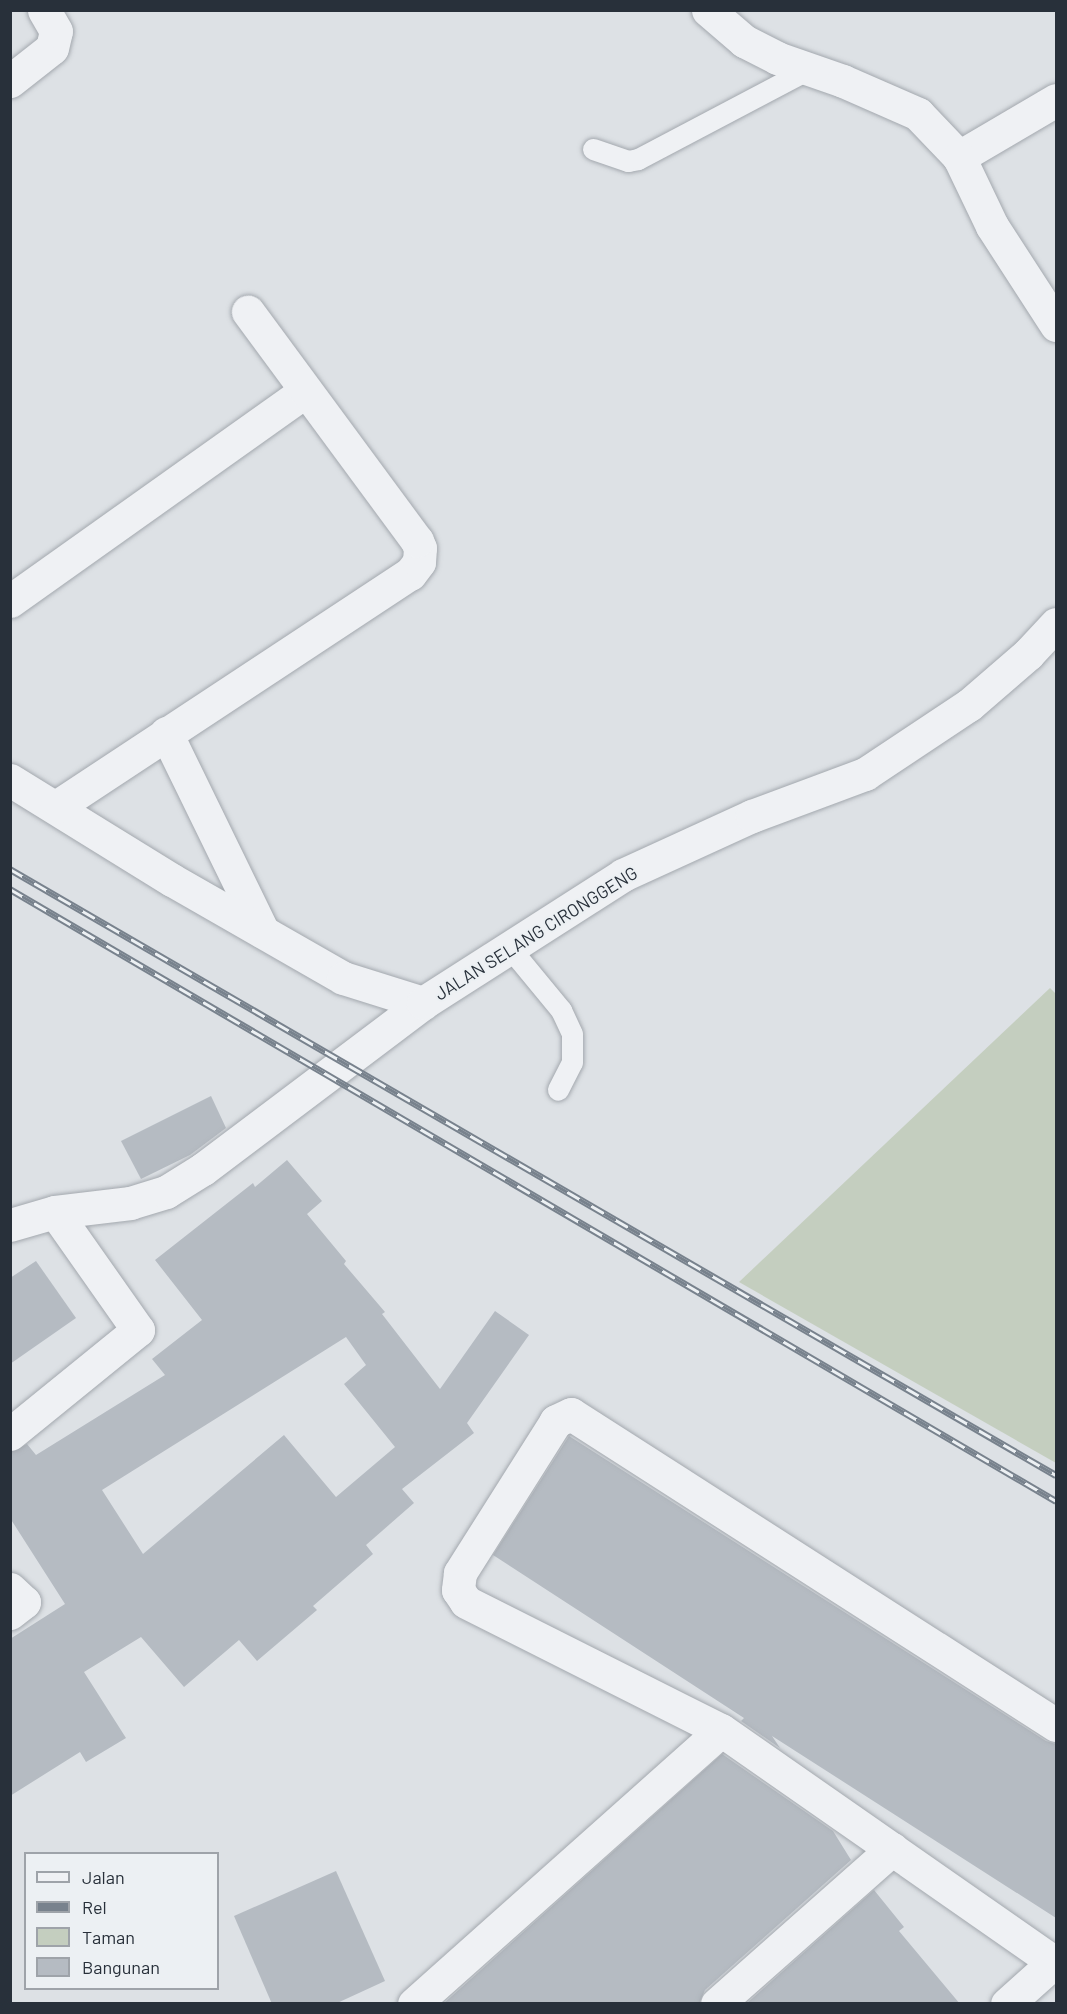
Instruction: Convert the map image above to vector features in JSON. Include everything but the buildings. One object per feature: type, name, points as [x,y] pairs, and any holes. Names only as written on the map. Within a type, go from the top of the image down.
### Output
[{"type":"street","points":[[10,81],[52,48],[56,31],[44,10]]},
{"type":"street","points":[[708,10],[744,40],[777,58],[918,114],[958,157],[993,226],[1056,325]]},
{"type":"street","points":[[958,157],[1056,100]]},
{"type":"street","points":[[56,807],[410,574],[419,562],[420,548],[417,541],[248,312]]},
{"type":"street","points":[[10,602],[305,391]]},
{"type":"street","name":"JALAN SELANG CIRONGGENG","points":[[10,1225],[55,1212],[130,1203],[166,1192],[203,1169],[423,1004],[508,947],[623,875],[752,816],[865,774],[969,705],[1028,654],[1056,624]]},
{"type":"street","points":[[166,733],[263,932]]},
{"type":"street","points":[[10,780],[172,880],[343,978],[423,1004]]},
{"type":"street","points":[[10,1434],[138,1330],[55,1212]]},
{"type":"street","points":[[1007,2004],[1055,1963],[721,1730],[461,1597],[458,1590],[460,1573],[560,1417],[571,1414],[578,1416],[1056,1725]]},
{"type":"street","points":[[10,1588],[24,1602],[10,1613]]},
{"type":"street","points":[[414,2004],[721,1730]]},
{"type":"street","points":[[717,2004],[892,1849]]},
{"type":"lane","points":[[593,149],[628,161],[638,159],[809,69]]},
{"type":"lane","points":[[508,947],[561,1010],[572,1034],[572,1062],[558,1090]]},
{"type":"green space","points":[[1050,988],[1056,994],[1056,1463],[739,1282]]},
{"type":"railway","points":[[10,869],[1056,1475]]},
{"type":"railway","points":[[10,889],[1056,1501]]}]
